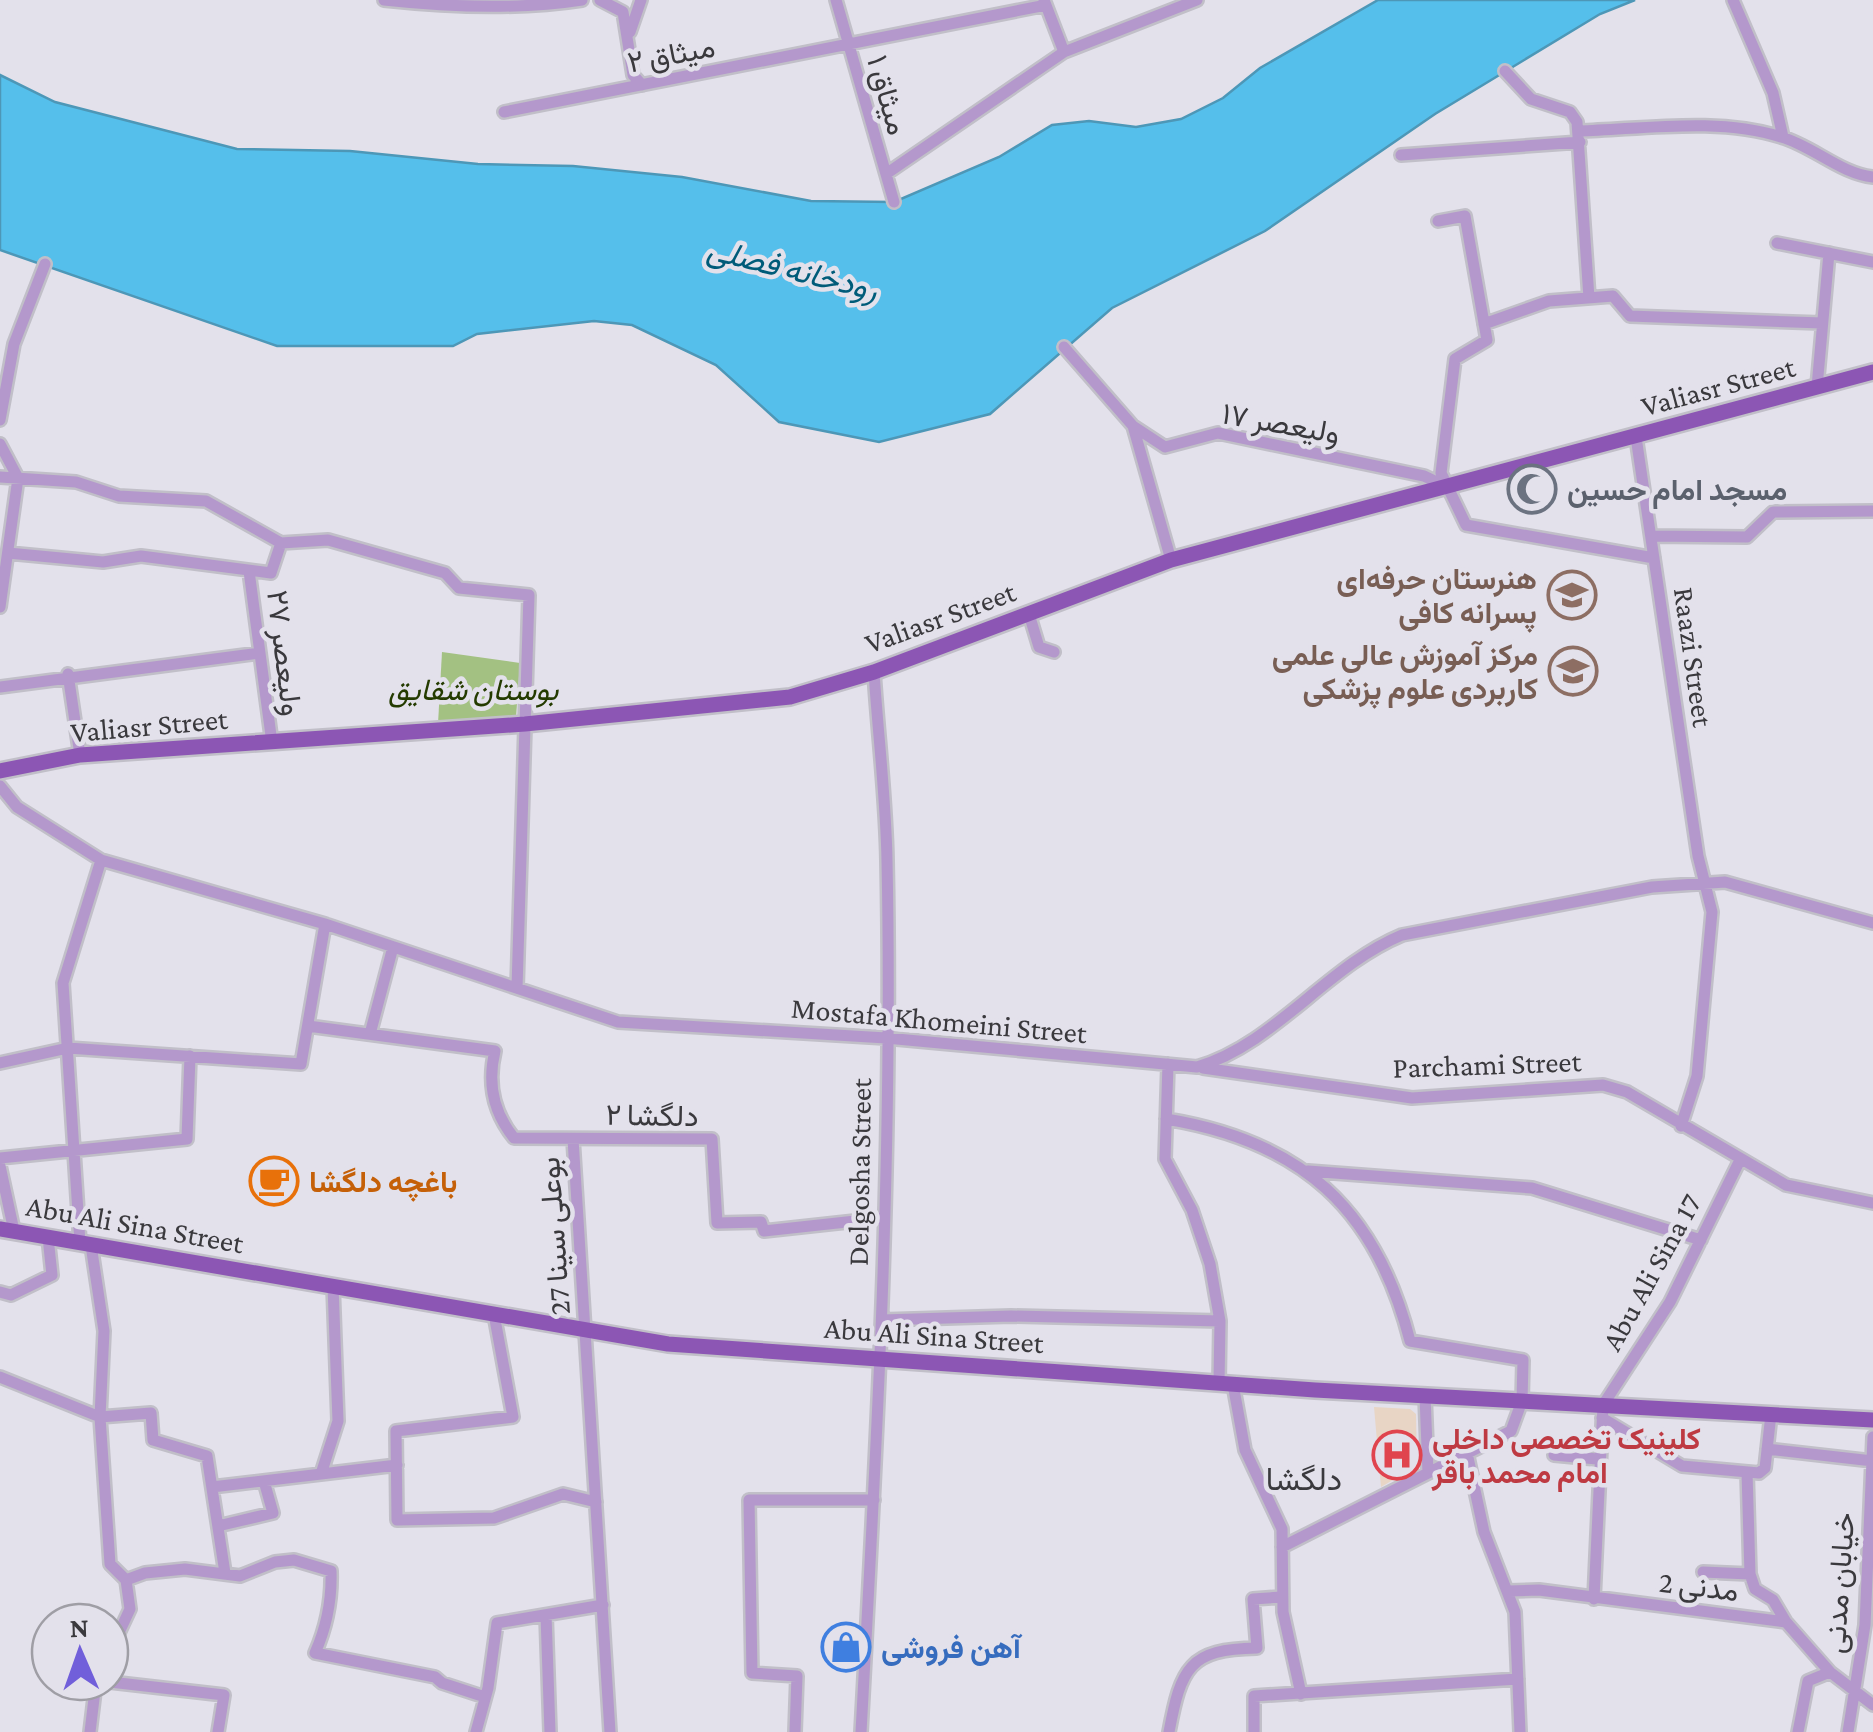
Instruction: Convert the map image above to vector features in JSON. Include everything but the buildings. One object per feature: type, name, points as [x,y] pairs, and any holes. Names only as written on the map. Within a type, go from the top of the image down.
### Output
[{"type":"main road","name":"Valiasr Street","points":[[0,770],[80,755],[525,724],[790,697],[874,672],[1170,560],[1873,372]]},
{"type":"main road","name":"Abu Ali Sina Street","points":[[7,1230],[668,1344],[1522,1401],[1602,1412],[1873,1420]]},
{"type":"street","points":[[384,0],[436,6],[543,6],[582,0]]},
{"type":"street","points":[[600,0],[623,12],[630,36],[632,75],[642,85]]},
{"type":"street","points":[[630,36],[641,0]]},
{"type":"street","name":"میثاق ۱","points":[[836,0],[894,202]]},
{"type":"street","points":[[886,174],[1064,52],[1197,0]]},
{"type":"street","points":[[1732,0],[1773,93],[1783,137]]},
{"type":"street","points":[[1045,3],[1064,52]]},
{"type":"street","name":"میثاق ۲","points":[[504,112],[1045,3]]},
{"type":"street","points":[[612,91],[630,55]]},
{"type":"street","points":[[1505,71],[1532,99],[1570,112],[1579,136],[1590,298]]},
{"type":"street","points":[[1401,156],[1579,136],[1719,128],[1783,137],[1826,154],[1856,175],[1873,176]]},
{"type":"street","points":[[1438,220],[1465,216],[1487,340],[1454,359],[1441,472],[1466,525],[1654,558]]},
{"type":"street","points":[[1777,243],[1873,262]]},
{"type":"street","points":[[1817,388],[1829,253]]},
{"type":"street","points":[[0,420],[14,344],[45,264]]},
{"type":"street","points":[[1484,324],[1549,301],[1613,296],[1630,316],[1822,323]]},
{"type":"street","points":[[1064,347],[1133,426],[1170,560]]},
{"type":"street","name":"ولیعصر ۱۷","points":[[1133,426],[1164,447],[1218,432],[1424,476],[1445,486]]},
{"type":"street","name":"Raazi Street","points":[[1636,436],[1698,856],[1712,912],[1697,1076],[1681,1126]]},
{"type":"street","points":[[0,444],[18,478],[0,607]]},
{"type":"street","points":[[0,477],[76,482],[120,496],[206,501],[281,543],[328,540],[445,573],[458,588],[529,595],[517,988]]},
{"type":"street","points":[[1651,536],[1747,537],[1773,512],[1873,511]]},
{"type":"street","points":[[8,552],[102,562],[141,556],[271,574],[281,543]]},
{"type":"street","name":"ولیعصر ۲۷","points":[[249,570],[272,743]]},
{"type":"street","points":[[1029,614],[1039,647],[1054,652]]},
{"type":"street","points":[[0,686],[68,674],[260,653]]},
{"type":"street","name":"Delgosha Street","points":[[862,1732],[881,1359],[886,1038],[887,858],[874,672]]},
{"type":"street","points":[[68,674],[80,755]]},
{"type":"street","name":"Mostafa Khomeini Street","points":[[0,786],[18,807],[101,860],[325,924],[618,1022],[886,1038],[1197,1067]]},
{"type":"street","points":[[101,860],[64,983],[74,1150],[86,1244],[104,1331],[100,1417],[110,1564],[126,1580],[129,1602]]},
{"type":"street","points":[[1197,1067],[1226,1058],[1368,950],[1402,936],[1652,887],[1725,882],[1873,923]]},
{"type":"street","points":[[0,1062],[68,1048],[301,1064],[325,924]]},
{"type":"street","points":[[308,1026],[370,1034],[392,946]]},
{"type":"street","name":"دلگشا ۲","points":[[370,1034],[495,1051],[491,1090],[499,1116],[514,1138],[712,1140],[717,1223],[761,1222],[764,1231],[883,1218]]},
{"type":"street","points":[[0,1158],[187,1139],[190,1056]]},
{"type":"street","points":[[1168,1064],[1165,1159],[1202,1236],[1220,1321],[1226,1384],[1246,1450],[1282,1528],[1282,1598],[1301,1694]]},
{"type":"street","name":"Parchami Street","points":[[1197,1067],[1412,1098],[1603,1086],[1628,1092],[1786,1185],[1873,1203]]},
{"type":"street","points":[[1166,1119],[1232,1133],[1264,1145],[1308,1172],[1345,1206],[1375,1246],[1397,1292],[1410,1341],[1524,1360],[1522,1401],[1511,1430],[1282,1548]]},
{"type":"street","name":"بوعلی سینا 27","points":[[572,1138],[610,1732]]},
{"type":"street","name":"Abu Ali Sina 17","points":[[1602,1412],[1670,1302],[1740,1160]]},
{"type":"street","points":[[0,1166],[7,1230]]},
{"type":"street","points":[[1308,1172],[1532,1188],[1701,1240]]},
{"type":"street","points":[[0,1292],[11,1295],[52,1276],[48,1237]]},
{"type":"street","points":[[321,1474],[338,1421],[333,1286]]},
{"type":"street","points":[[494,1314],[513,1417],[396,1431],[397,1520],[494,1518],[562,1494],[596,1502]]},
{"type":"street","points":[[882,1320],[1011,1316],[1220,1321]]},
{"type":"street","points":[[0,1377],[100,1417],[151,1412],[153,1440],[207,1456],[225,1573]]},
{"type":"street","points":[[1426,1396],[1428,1473]]},
{"type":"street","points":[[1594,1598],[1602,1412],[1682,1466],[1747,1472],[1763,1472],[1771,1414]]},
{"type":"street","name":"خیابان مدنی","points":[[1848,1732],[1865,1625],[1873,1437]]},
{"type":"street","points":[[1767,1449],[1872,1461]]},
{"type":"street","points":[[1467,1453],[1484,1532],[1515,1612],[1520,1732]]},
{"type":"street","points":[[1554,1455],[1597,1459]]},
{"type":"street","points":[[212,1487],[396,1465]]},
{"type":"street","points":[[1747,1472],[1750,1574],[1755,1589],[1773,1600],[1786,1622],[1830,1672],[1873,1705]]},
{"type":"street","points":[[218,1526],[274,1512],[264,1481]]},
{"type":"street","points":[[796,1732],[797,1676],[752,1672],[749,1500],[874,1500]]},
{"type":"street","points":[[126,1580],[165,1570],[240,1576],[275,1562],[294,1560],[330,1571],[330,1605],[315,1654],[435,1676],[442,1684],[486,1697]]},
{"type":"street","points":[[1703,1572],[1750,1574]]},
{"type":"street","name":"مدنی 2","points":[[1509,1591],[1786,1622]]},
{"type":"street","points":[[1168,1732],[1185,1676],[1195,1662],[1220,1648],[1256,1648],[1254,1599],[1282,1598]]},
{"type":"street","points":[[476,1732],[486,1697],[497,1623],[603,1605]]},
{"type":"street","points":[[546,1615],[550,1732]]},
{"type":"street","points":[[1798,1732],[1808,1680],[1830,1672]]},
{"type":"street","points":[[1254,1732],[1254,1696],[1518,1678]]},
{"type":"street","points":[[130,1684],[224,1695],[218,1732]]},
{"type":"street","points":[[90,1732],[94,1702]]},
{"type":"shaded area","name":"کلینیک تخصصی داخلی امام محمد باقر","points":[[1374,1407],[1410,1409],[1416,1414],[1417,1466],[1381,1487]]},
{"type":"green space","name":"بوستان شقایق","points":[[442,652],[520,663],[516,717],[438,724]]},
{"type":"water","name":"رودخانه فصلی","points":[[1378,0],[1635,0],[1600,14],[1435,114],[1265,231],[1112,308],[990,414],[879,442],[779,422],[716,365],[632,325],[594,321],[477,334],[453,346],[277,346],[0,250],[0,75],[55,102],[237,149],[350,151],[478,164],[573,166],[682,177],[811,201],[894,202],[999,157],[1052,125],[1089,121],[1136,127],[1181,119],[1223,98],[1260,68]]},
{"type":"place","name":"مسجد امام حسین","points":[[1532,489]]},
{"type":"place","name":"هنرستان حرفه‌ای پسرانه کافی","points":[[1572,595]]},
{"type":"place","name":"مرکز آموزش عالی علمی کاربردی علوم پزشکی","points":[[1573,671]]},
{"type":"place","name":"باغچه دلگشا","points":[[274,1181]]},
{"type":"place","name":"کلینیک تخصصی داخلی امام محمد باقر","points":[[1397,1455]]},
{"type":"place","name":"آهن فروشی","points":[[846,1647]]},
{"type":"district","name":"دلگشا","points":[[1304,1479]]}]
